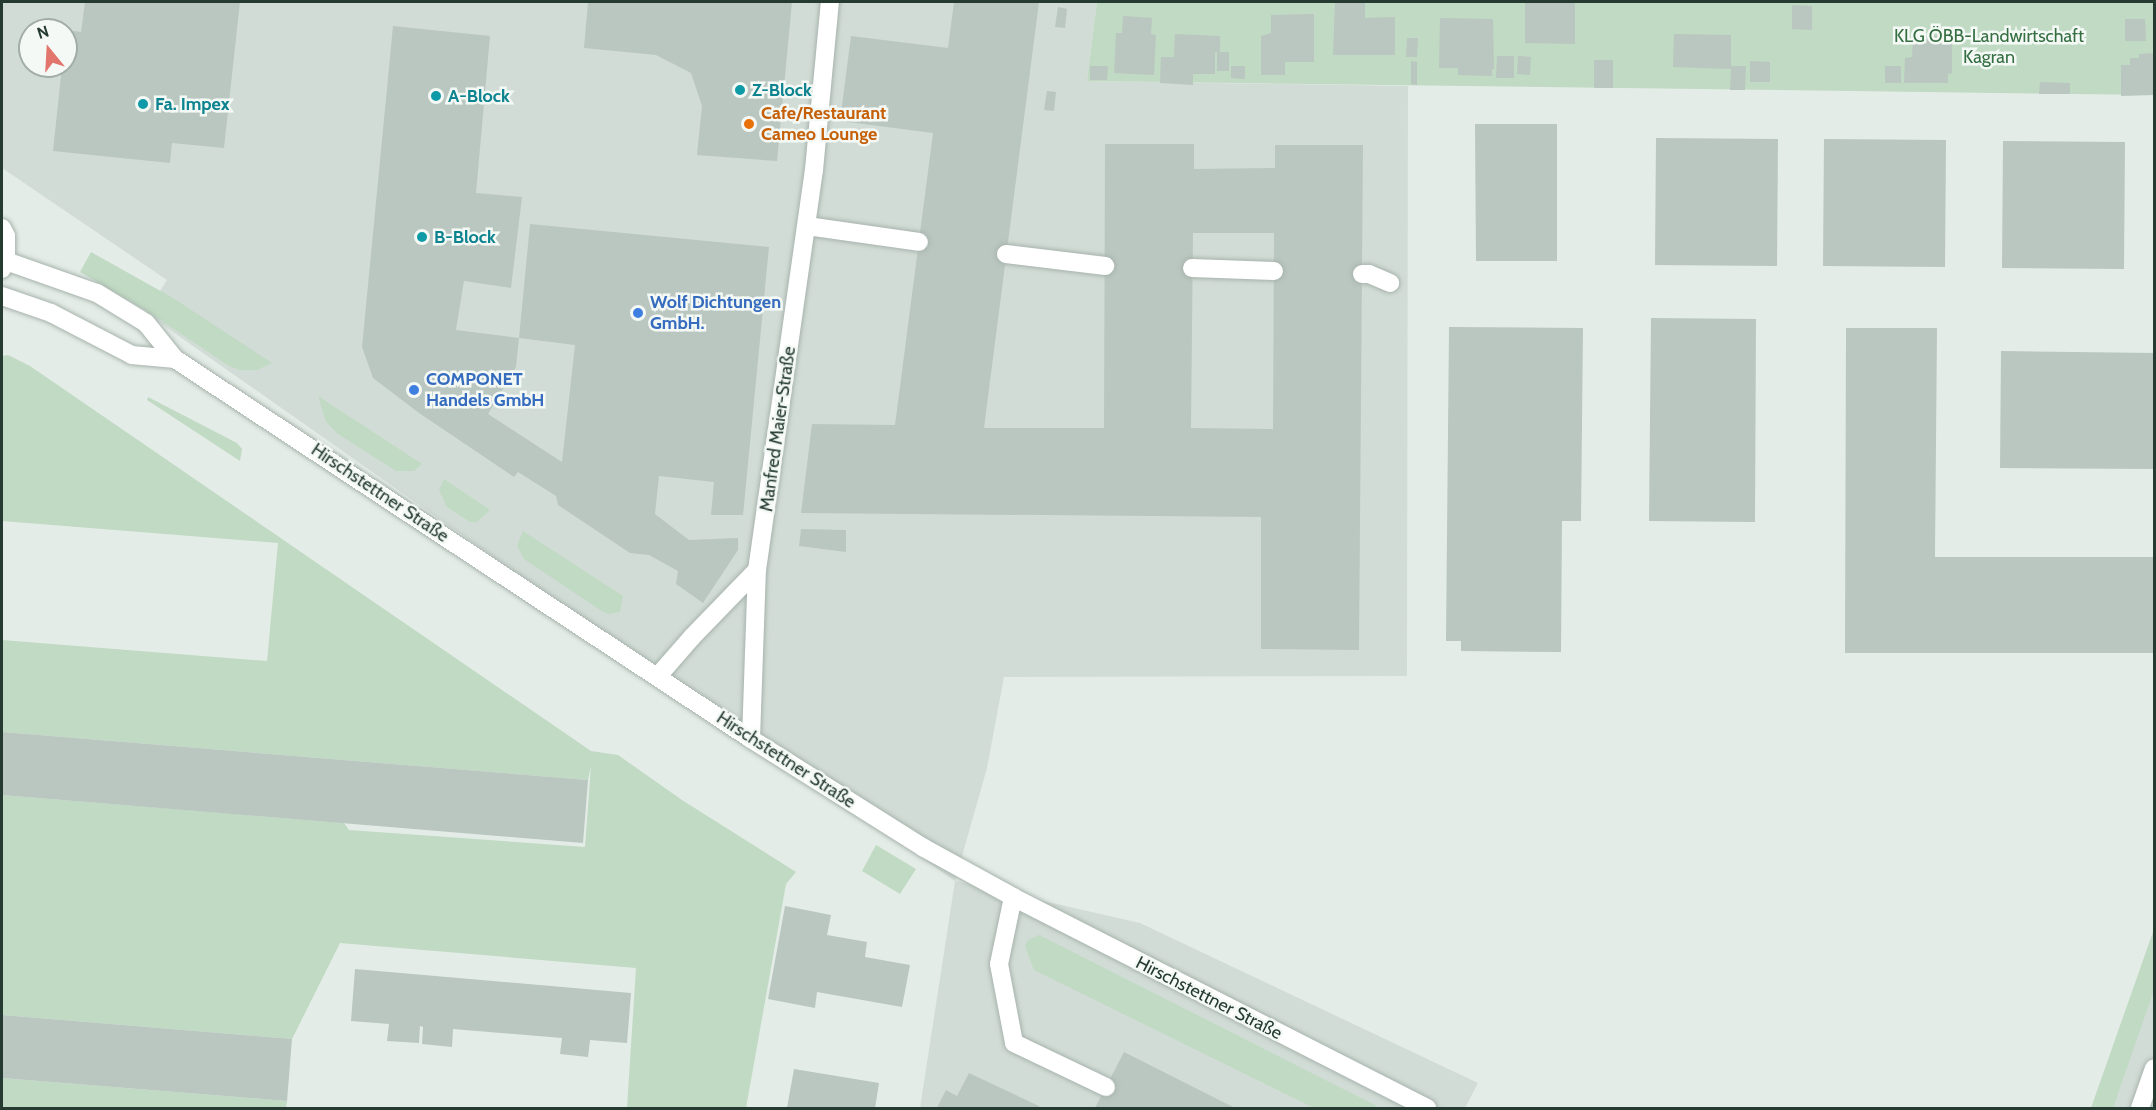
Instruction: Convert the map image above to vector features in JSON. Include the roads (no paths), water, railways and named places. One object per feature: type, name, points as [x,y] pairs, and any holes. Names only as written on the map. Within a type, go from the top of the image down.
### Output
[{"type":"main road","name":"Manfred Maier-Straße","points":[[751,739],[758,570],[807,226],[830,2]]},
{"type":"main road","points":[[807,226],[919,242]]},
{"type":"main road","name":"Hirschstettner Straße","points":[[2,228],[6,236],[4,265],[98,293],[146,323],[175,359],[751,739],[924,848],[1013,897],[1427,1108]]},
{"type":"main road","points":[[1006,254],[1105,266]]},
{"type":"main road","points":[[1192,268],[1274,271]]},
{"type":"main road","points":[[1362,274],[1369,274],[1390,283]]},
{"type":"main road","name":"Hirschstettner Straße","points":[[2,296],[51,313],[132,355],[175,359]]},
{"type":"main road","points":[[658,676],[692,636],[758,570]]},
{"type":"main road","points":[[1013,897],[999,964],[1014,1043],[1106,1087]]},
{"type":"main road","points":[[2140,1108],[2154,1068]]},
{"type":"place","name":"Z-Block","points":[[740,90]]},
{"type":"place","name":"A-Block","points":[[436,96]]},
{"type":"place","name":"Fa. Impex","points":[[143,104]]},
{"type":"place","name":"Cafe/Restaurant Cameo Lounge","points":[[749,124]]},
{"type":"place","name":"B-Block","points":[[422,237]]},
{"type":"place","name":"Wolf Dichtungen GmbH.","points":[[638,313]]},
{"type":"place","name":"COMPONET Handels GmbH","points":[[414,390]]},
{"type":"park label","name":"KLG ÖBB-Landwirtschaft Kagran","points":[[1989,47]]}]
